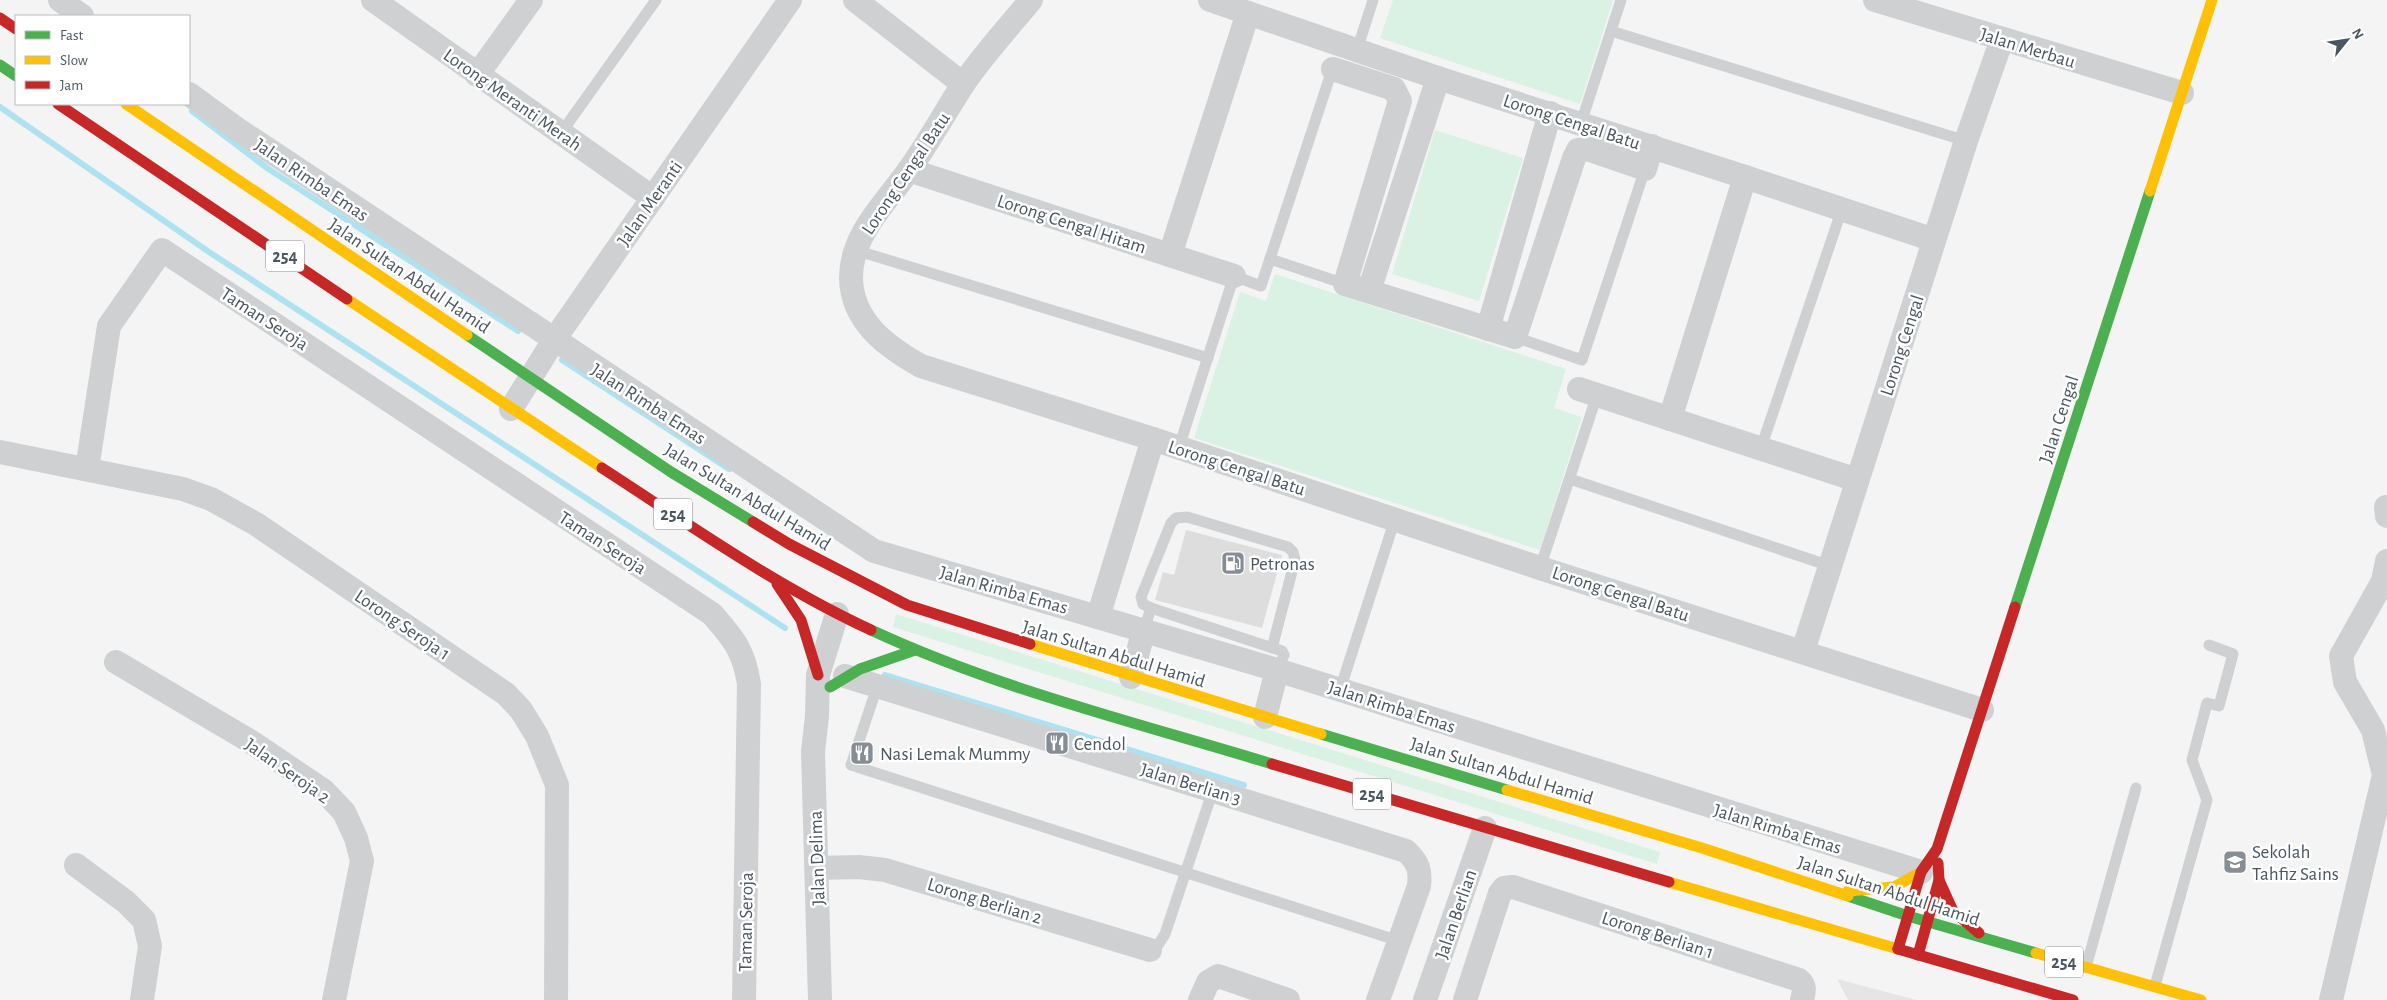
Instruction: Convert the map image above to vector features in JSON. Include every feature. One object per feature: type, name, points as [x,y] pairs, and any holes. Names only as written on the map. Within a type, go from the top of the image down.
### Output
[{"type":"main road","name":"Jalan Cengal","points":[[1918,955],[1927,922],[1930,876],[1937,849],[2212,0]]},
{"type":"main road","points":[[0,18],[15,29]]},
{"type":"main road","points":[[0,65],[15,75]]},
{"type":"main road","name":"254","points":[[59,105],[511,409],[773,579],[846,611],[915,650],[1048,696],[1485,828],[2073,1000]]},
{"type":"main road","name":"Jalan Sultan Abdul Hamid","points":[[127,105],[671,472],[789,544],[907,605],[1265,718],[1702,848],[1927,922],[2201,1000]]},
{"type":"main road","points":[[789,544],[797,562]]},
{"type":"main road","points":[[773,579],[801,620],[831,680],[915,650]]},
{"type":"main road","points":[[882,606],[907,605]]},
{"type":"main road","name":"Jalan Cengal","points":[[1898,949],[1908,916],[1930,876],[1937,849]]},
{"type":"main road","points":[[1834,891],[1894,887],[1930,876],[1953,911],[1964,922],[1990,941]]},
{"type":"street","points":[[60,0],[81,15]]},
{"type":"street","name":"Lorong Meranti Merah","points":[[373,0],[653,198]]},
{"type":"street","points":[[477,75],[531,0]]},
{"type":"street","name":"Jalan Meranti","points":[[511,409],[554,340],[790,0]]},
{"type":"street","points":[[855,0],[963,84]]},
{"type":"street","name":"Lorong Cengal Batu","points":[[1031,0],[963,84],[910,170],[872,218],[855,250],[851,279],[856,302],[870,329],[892,350],[921,366],[1179,447],[1540,568],[1982,710]]},
{"type":"street","name":"Lorong Cengal Batu","points":[[1210,0],[1438,78],[1745,176],[1934,240]]},
{"type":"street","name":"Jalan Merbau","points":[[1875,0],[2182,93]]},
{"type":"street","points":[[1170,255],[1248,13]]},
{"type":"street","name":"Lorong Cengal","points":[[1803,651],[1966,141],[2002,39]]},
{"type":"street","points":[[1333,69],[1394,89],[1400,101],[1345,284],[1515,337],[1578,150],[1587,150],[1644,169],[1652,146]]},
{"type":"street","points":[[1369,291],[1438,78]]},
{"type":"street","name":"Jalan Rimba Emas","points":[[190,95],[237,130],[874,552],[1144,630],[1275,659],[1340,690],[1930,876]]},
{"type":"street","points":[[1488,329],[1550,113]]},
{"type":"street","name":"Lorong Cengal Hitam","points":[[910,170],[1234,276]]},
{"type":"street","points":[[1670,419],[1745,176]]},
{"type":"street","name":"Taman Seroja","points":[[87,468],[109,326],[162,250],[712,614],[726,630],[746,661],[749,684],[744,1000]]},
{"type":"street","points":[[1588,392],[1858,480]]},
{"type":"street","points":[[1098,617],[1153,439]]},
{"type":"street","name":"Lorong Seroja 1","points":[[0,452],[183,488],[211,499],[256,524],[498,689],[521,710],[545,753],[558,785],[556,1000]]},
{"type":"street","points":[[2331,1000],[2384,775],[2373,730],[2345,682],[2341,656],[2383,581],[2387,561]]},
{"type":"street","name":"Jalan Delima","points":[[820,1000],[813,752],[817,716],[831,680],[846,611]]},
{"type":"street","points":[[1131,677],[1144,630]]},
{"type":"street","points":[[1265,718],[1275,659]]},
{"type":"street","name":"Jalan Seroja 2","points":[[116,662],[253,743],[324,791],[344,812],[356,838],[362,861],[334,1000]]},
{"type":"street","name":"Jalan Berlian 3","points":[[831,680],[877,687],[1406,851],[1415,859],[1421,872],[1419,886],[1378,1000]]},
{"type":"street","name":"Jalan Berlian","points":[[1424,1000],[1485,828]]},
{"type":"street","points":[[76,865],[126,902],[144,920],[150,946],[142,1000]]},
{"type":"street","name":"Lorong Berlian 2","points":[[817,868],[859,867],[885,870],[1150,950]]},
{"type":"street","name":"Lorong Berlian 1","points":[[1464,1000],[1500,893],[1504,888],[1513,887],[1799,980],[1803,983],[1803,995]]},
{"type":"street","points":[[1200,1000],[1208,982],[1218,976],[1288,1000]]},
{"type":"lane","points":[[561,133],[656,0]]},
{"type":"lane","points":[[1179,447],[1234,276],[1261,286],[1333,69],[1349,47],[1373,0]]},
{"type":"lane","points":[[1581,123],[1621,0]]},
{"type":"lane","points":[[1611,32],[1966,141]]},
{"type":"lane","points":[[1515,337],[1582,360],[1644,169]]},
{"type":"lane","points":[[1761,448],[1842,209]]},
{"type":"lane","points":[[855,250],[1208,358]]},
{"type":"lane","points":[[1270,259],[1345,284]]},
{"type":"lane","points":[[1540,568],[1570,480],[1588,392]]},
{"type":"lane","points":[[1570,480],[1830,566]]},
{"type":"lane","points":[[1187,517],[1288,547],[1293,552],[1295,560],[1275,659],[1151,608],[1142,604],[1141,597],[1171,523],[1176,518],[1187,517]]},
{"type":"lane","points":[[1340,690],[1396,519]]},
{"type":"lane","points":[[1144,630],[1151,608]]},
{"type":"lane","points":[[2155,986],[2207,800],[2192,760],[2207,703],[2219,706],[2233,654],[2209,645]]},
{"type":"lane","points":[[877,687],[851,765],[1399,941]]},
{"type":"lane","points":[[2086,968],[2136,788]]},
{"type":"lane","points":[[1150,950],[1158,945],[1165,934],[1187,873],[1213,790]]},
{"type":"shaded area","points":[[1837,979],[1917,1000],[1848,1000]]},
{"type":"green space","points":[[1393,0],[1613,0],[1580,104],[1380,38]]},
{"type":"green space","points":[[1435,130],[1523,158],[1479,301],[1392,274]]},
{"type":"green space","points":[[1275,274],[1566,369],[1554,408],[1582,417],[1540,550],[1194,438],[1240,292],[1266,301]]},
{"type":"green space","points":[[896,614],[1660,852],[1657,864],[893,627]]},
{"type":"building","points":[[1186,530],[1282,555],[1262,628],[1155,600],[1163,572],[1174,575]]},
{"type":"waterway","points":[[0,107],[209,252],[785,628]]},
{"type":"waterway","points":[[192,111],[267,168],[518,331]]},
{"type":"waterway","points":[[562,360],[729,469]]},
{"type":"waterway","points":[[885,675],[1244,785]]},
{"type":"traffic: fast","points":[[0,65],[15,75]]},
{"type":"traffic: fast","points":[[2015,607],[2150,191]]},
{"type":"traffic: fast","points":[[467,335],[671,472],[753,522]]},
{"type":"traffic: fast","points":[[871,630],[919,651],[1018,688],[1272,764]]},
{"type":"traffic: fast","points":[[830,687],[860,669],[915,650]]},
{"type":"traffic: fast","points":[[1321,734],[1507,790]]},
{"type":"traffic: fast","points":[[1848,896],[1908,916],[2036,953]]},
{"type":"traffic: slow","points":[[2150,191],[2212,0]]},
{"type":"traffic: slow","points":[[127,105],[467,335]]},
{"type":"traffic: slow","points":[[347,299],[602,468]]},
{"type":"traffic: slow","points":[[1030,644],[1321,734]]},
{"type":"traffic: slow","points":[[1507,790],[1702,848],[1848,896]]},
{"type":"traffic: slow","points":[[1848,891],[1894,887],[1921,872]]},
{"type":"traffic: slow","points":[[1669,882],[1898,949]]},
{"type":"traffic: slow","points":[[2036,953],[2201,1000]]},
{"type":"traffic: jam","points":[[0,18],[15,28]]},
{"type":"traffic: jam","points":[[59,105],[347,299]]},
{"type":"traffic: jam","points":[[602,468],[767,574],[836,613],[871,630]]},
{"type":"traffic: jam","points":[[753,522],[789,544],[907,605],[1030,644]]},
{"type":"traffic: jam","points":[[777,584],[801,620],[818,675]]},
{"type":"traffic: jam","points":[[1898,949],[1921,872],[1937,849],[2015,607]]},
{"type":"traffic: jam","points":[[1272,764],[1669,882]]},
{"type":"traffic: jam","points":[[1918,955],[1939,880],[1938,863]]},
{"type":"traffic: jam","points":[[1939,880],[1953,911],[1979,933]]},
{"type":"traffic: jam","points":[[1898,949],[2073,1000]]},
{"type":"place","name":"Petronas","points":[[1233,563]]},
{"type":"place","name":"Cendol","points":[[1057,743]]},
{"type":"place","name":"Nasi Lemak Mummy","points":[[862,753]]},
{"type":"place","name":"Sekolah Tahfiz Sains","points":[[2235,862]]}]
